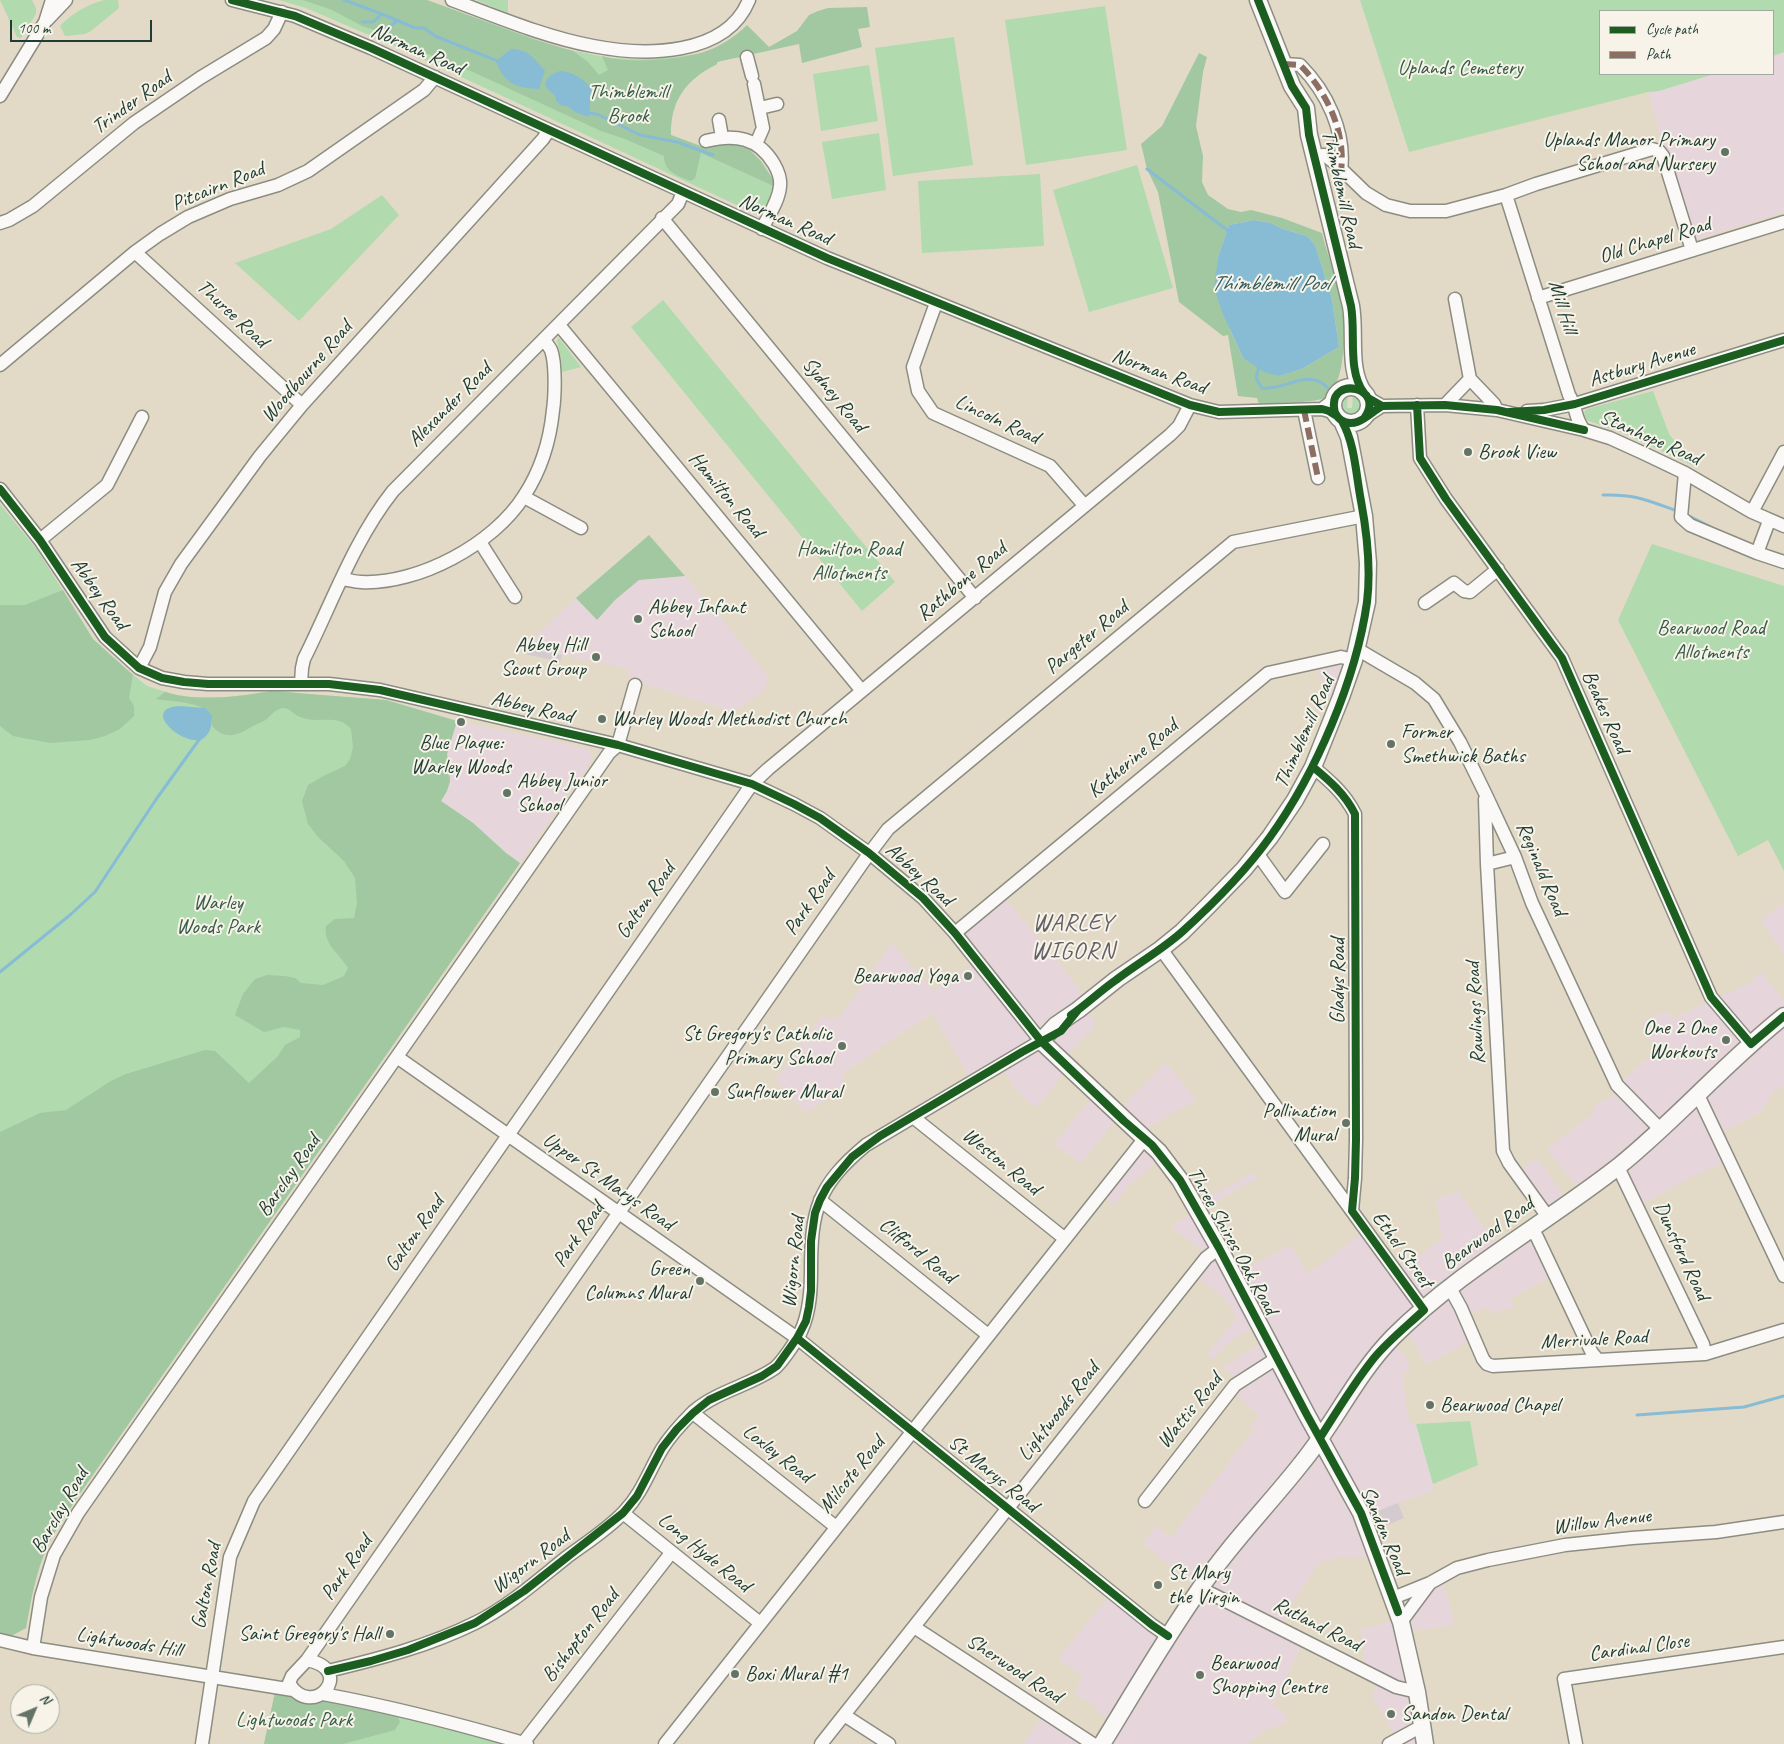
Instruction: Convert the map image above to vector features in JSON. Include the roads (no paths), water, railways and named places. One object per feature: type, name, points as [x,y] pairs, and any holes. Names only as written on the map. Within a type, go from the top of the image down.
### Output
[{"type":"main road","name":"Thimblemill Road","points":[[1258,0],[1292,86],[1303,101],[1307,112],[1309,135],[1354,320],[1354,370],[1357,383],[1366,395]]},
{"type":"main road","name":"Thimblemill Road","points":[[1041,1041],[1056,1025],[1161,949],[1182,932],[1208,906],[1258,854],[1295,800],[1313,767],[1342,697],[1355,654],[1367,602],[1368,563],[1364,516],[1349,437],[1336,407],[1354,370]]},
{"type":"main road","points":[[1349,437],[1362,419],[1369,407],[1366,395],[1355,388],[1336,407],[1347,423],[1362,419]]},
{"type":"main road","name":"Bearwood Road","points":[[1102,1744],[1168,1636],[1200,1588],[1260,1511],[1302,1464],[1374,1358],[1393,1337],[1450,1288],[1618,1166],[1661,1130],[1751,1044],[1782,1023]]},
{"type":"main road","name":"Three Shires Oak Road","points":[[1041,1041],[1124,1121],[1145,1138],[1159,1152],[1180,1180],[1219,1248],[1320,1438]]},
{"type":"main road","name":"Sandon Road","points":[[1320,1438],[1360,1512],[1393,1598],[1401,1622],[1418,1692],[1425,1744]]},
{"type":"street","points":[[45,22],[52,0]]},
{"type":"street","points":[[0,96],[45,22],[66,0]]},
{"type":"street","name":"Norman Road","points":[[232,0],[282,12],[371,48],[827,258],[1190,405],[1220,412],[1304,410],[1336,407]]},
{"type":"street","points":[[452,0],[569,41],[595,47],[652,50],[699,45],[712,40],[726,31],[737,20],[749,0]]},
{"type":"street","name":"Trinder Road","points":[[0,223],[33,206],[134,123],[200,78],[266,38],[274,28],[282,12]]},
{"type":"street","points":[[747,57],[763,128],[756,144]]},
{"type":"street","name":"Thimblemill Road","points":[[1284,64],[1300,66],[1313,78],[1329,104],[1343,154],[1341,170]]},
{"type":"street","name":"Pitcairn Road","points":[[0,365],[135,252],[160,234],[188,216],[230,199],[278,184],[308,171],[424,90],[435,77]]},
{"type":"street","points":[[760,108],[777,104]]},
{"type":"street","points":[[719,120],[722,137]]},
{"type":"street","name":"Woodbourne Road","points":[[139,668],[150,647],[165,592],[181,564],[260,456],[302,405],[544,139],[549,130]]},
{"type":"street","points":[[706,141],[722,137],[741,138],[756,144],[768,155],[780,178],[780,189],[762,229]]},
{"type":"street","points":[[1314,156],[1324,155],[1335,163],[1366,194],[1386,205],[1410,211],[1446,211],[1506,195],[1652,149],[1659,151],[1663,156],[1692,250]]},
{"type":"street","name":"Alexander Road","points":[[301,683],[304,660],[342,579],[366,531],[393,491],[678,204],[683,192]]},
{"type":"street","name":"Mill Hill","points":[[1506,195],[1569,396],[1575,404],[1577,422],[1584,430]]},
{"type":"street","name":"Sydney Road","points":[[662,218],[975,598]]},
{"type":"street","name":"Old Chapel Road","points":[[1538,298],[1784,222]]},
{"type":"street","name":"Thuree Road","points":[[135,252],[302,405]]},
{"type":"street","points":[[1455,300],[1470,379],[1503,411]]},
{"type":"street","name":"Lincoln Road","points":[[936,303],[913,367],[918,391],[933,413],[1050,466],[1084,506]]},
{"type":"street","name":"Hamilton Road","points":[[559,325],[862,691]]},
{"type":"street","points":[[342,579],[361,582],[388,580],[417,573],[455,558],[480,542],[509,515],[524,497],[543,461],[551,430],[555,386],[551,350],[544,340]]},
{"type":"street","name":"Astbury Avenue","points":[[1503,411],[1544,410],[1575,404],[1784,340]]},
{"type":"street","points":[[1445,405],[1470,379]]},
{"type":"street","points":[[1362,419],[1382,406],[1366,395]]},
{"type":"street","name":"Rathbone Road","points":[[752,784],[1175,431],[1184,419],[1190,405]]},
{"type":"street","name":"Beakes Road","points":[[1417,405],[1420,458],[1446,499],[1562,658],[1711,997],[1751,1044]]},
{"type":"street","name":"Stanhope Road","points":[[1382,406],[1445,405],[1503,411],[1584,430],[1610,438],[1685,473],[1752,512],[1784,526]]},
{"type":"street","points":[[1304,410],[1318,478]]},
{"type":"street","points":[[40,540],[107,485],[142,417]]},
{"type":"street","points":[[1752,512],[1784,452]]},
{"type":"street","points":[[1685,473],[1681,518],[1690,525],[1757,553],[1784,562]]},
{"type":"street","name":"Abbey Road","points":[[0,489],[40,540],[105,637],[139,668],[162,678],[208,684],[301,683],[380,690],[618,745],[752,784],[787,800],[820,818],[870,853],[923,898],[955,933],[1041,1041]]},
{"type":"street","points":[[524,497],[581,528]]},
{"type":"street","name":"Pargeter Road","points":[[870,853],[888,829],[1233,542],[1364,516]]},
{"type":"street","points":[[1757,553],[1769,521]]},
{"type":"street","points":[[480,542],[515,597]]},
{"type":"street","points":[[1425,603],[1454,583],[1464,591],[1470,592],[1498,569]]},
{"type":"street","name":"Reginald Road","points":[[1355,654],[1415,683],[1434,699],[1460,742],[1515,857],[1532,903],[1617,1085],[1661,1130]]},
{"type":"street","name":"Katherine Road","points":[[955,933],[1268,673],[1355,654]]},
{"type":"street","points":[[618,745],[635,685]]},
{"type":"street","name":"Barclay Road","points":[[33,1648],[41,1596],[54,1555],[78,1513],[609,753],[618,745]]},
{"type":"street","name":"Gladys Road","points":[[1313,767],[1333,784],[1348,801],[1355,814],[1356,1140],[1352,1211]]},
{"type":"street","name":"Galton Road","points":[[202,1744],[230,1558],[254,1501],[752,784]]},
{"type":"street","name":"Rawlings Road","points":[[1485,794],[1487,864],[1503,1151],[1509,1163],[1548,1217]]},
{"type":"street","points":[[1258,854],[1285,892],[1323,844]]},
{"type":"street","name":"Park Road","points":[[308,1660],[870,853]]},
{"type":"street","points":[[1487,864],[1515,857]]},
{"type":"street","name":"Ethel Street","points":[[1161,949],[1424,1310]]},
{"type":"street","name":"Wigorn Road","points":[[327,1669],[371,1661],[408,1650],[475,1623],[524,1591],[623,1513],[637,1496],[662,1448],[677,1429],[709,1400],[762,1376],[777,1366],[797,1338],[806,1321],[809,1307],[813,1225],[820,1200],[836,1175],[866,1145],[1041,1041]]},
{"type":"street","name":"Upper St Marys Road","points":[[397,1057],[797,1338]]},
{"type":"street","points":[[1698,1095],[1784,1276]]},
{"type":"street","name":"Weston Road","points":[[912,1117],[1064,1238]]},
{"type":"street","name":"Milcote Road","points":[[666,1744],[836,1526],[1145,1138]]},
{"type":"street","name":"Dunsford Road","points":[[1618,1166],[1706,1354]]},
{"type":"street","name":"Clifford Road","points":[[820,1200],[988,1335]]},
{"type":"street","points":[[1532,1229],[1592,1353],[1598,1360]]},
{"type":"street","name":"Lightwoods Road","points":[[821,1744],[1206,1258],[1219,1248]]},
{"type":"street","name":"Merrivale Road","points":[[1450,1288],[1482,1359],[1487,1364],[1493,1366],[1706,1354],[1784,1330]]},
{"type":"street","name":"St Marys Road","points":[[797,1338],[1168,1636]]},
{"type":"street","name":"Wattis Road","points":[[1145,1501],[1235,1385],[1278,1358]]},
{"type":"street","name":"Loxley Road","points":[[693,1413],[836,1526]]},
{"type":"street","name":"Long Hyde Road","points":[[623,1513],[760,1623]]},
{"type":"street","name":"Willow Avenue","points":[[1393,1598],[1430,1583],[1457,1568],[1565,1545],[1716,1532],[1784,1522]]},
{"type":"street","name":"Bishopton Road","points":[[525,1743],[672,1553]]},
{"type":"street","name":"Willow Avenue","points":[[1401,1622],[1430,1583]]},
{"type":"street","name":"Rutland Road","points":[[1200,1588],[1396,1687],[1418,1692]]},
{"type":"street","name":"Sherwood Road","points":[[914,1627],[1093,1744]]},
{"type":"street","name":"Lightwoods Hill","points":[[0,1640],[33,1648],[293,1690]]},
{"type":"street","points":[[321,1641],[319,1652],[330,1681],[324,1694]]},
{"type":"street","name":"Cardinal Close","points":[[1576,1744],[1564,1680],[1784,1647]]},
{"type":"street","points":[[327,1669],[318,1662],[308,1660],[292,1676],[289,1683],[293,1690],[302,1696],[313,1698],[324,1694],[386,1706],[454,1722],[525,1743]]},
{"type":"street","name":"Lightwoods Hill","points":[[251,1682],[292,1676]]},
{"type":"street","points":[[844,1715],[889,1744]]},
{"type":"street","points":[[1389,1744],[1422,1726]]},
{"type":"water","points":[[511,49],[527,53],[545,71],[539,89],[518,86],[507,80],[503,75],[496,61]]},
{"type":"water","points":[[560,71],[572,74],[591,87],[589,117],[575,112],[567,106],[562,106],[545,86],[550,76]]},
{"type":"water","name":"Thimblemill Pool","points":[[1254,220],[1271,223],[1283,229],[1307,236],[1315,245],[1332,299],[1339,347],[1302,369],[1280,376],[1266,373],[1243,358],[1222,312],[1214,288],[1218,257],[1229,225]]},
{"type":"water","points":[[179,706],[205,708],[212,715],[210,730],[205,737],[198,740],[179,735],[165,721],[163,714],[167,709]]},
{"type":"waterway","name":"Thimblemill Brook","points":[[344,0],[415,28],[424,28],[435,36],[500,62]]},
{"type":"waterway","points":[[362,22],[373,22],[382,14]]},
{"type":"waterway","points":[[388,35],[389,27],[398,20]]},
{"type":"waterway","name":"Thimblemill Brook","points":[[586,112],[599,115],[640,135],[677,142],[713,155]]},
{"type":"waterway","name":"Thimblemill Brook","points":[[1147,169],[1229,233]]},
{"type":"waterway","name":"Thimblemill Brook","points":[[1259,367],[1256,378],[1262,388],[1271,388],[1304,380],[1320,382],[1328,388]]},
{"type":"waterway","name":"Thimblemill Brook","points":[[1603,495],[1633,497],[1677,511]]},
{"type":"waterway","name":"Thimblemill Brook","points":[[1689,516],[1717,530]]},
{"type":"waterway","points":[[0,972],[95,892],[157,798],[201,737]]},
{"type":"waterway","points":[[1637,1415],[1744,1407],[1784,1396]]},
{"type":"place","name":"Uplands Manor Primary School and Nursery","points":[[1725,152]]},
{"type":"place","name":"Brook View","points":[[1468,452]]},
{"type":"place","name":"Abbey Infant School","points":[[638,619]]},
{"type":"place","name":"Abbey Hill Scout Group","points":[[596,657]]},
{"type":"place","name":"Warley Woods Methodist Church","points":[[602,719]]},
{"type":"place","name":"Blue Plaque: Warley Woods","points":[[461,722]]},
{"type":"place","name":"Former Smethwick Baths","points":[[1391,744]]},
{"type":"place","name":"Abbey Junior School","points":[[507,793]]},
{"type":"place","name":"Bearwood Yoga","points":[[968,976]]},
{"type":"place","name":"One 2 One Workouts","points":[[1726,1040]]},
{"type":"place","name":"St Gregory's Catholic Primary School","points":[[842,1046]]},
{"type":"place","name":"Sunflower Mural","points":[[715,1092]]},
{"type":"place","name":"Pollination Mural","points":[[1346,1123]]},
{"type":"place","name":"Green Columns Mural","points":[[700,1281]]},
{"type":"place","name":"Bearwood Chapel","points":[[1430,1405]]},
{"type":"place","name":"St Mary the Virgin","points":[[1158,1585]]},
{"type":"place","name":"Saint Gregory's Hall","points":[[390,1634]]},
{"type":"place","name":"Boxi Mural #1","points":[[735,1674]]},
{"type":"place","name":"Bearwood Shopping Centre","points":[[1200,1675]]},
{"type":"place","name":"Sandon Dental","points":[[1391,1714]]},
{"type":"district","name":"WARLEY WIGORN","points":[[1073,938]]},
{"type":"park label","name":"Uplands Cemetery","points":[[1460,68]]},
{"type":"park label","name":"Hamilton Road Allotments","points":[[849,561]]},
{"type":"park label","name":"Bearwood Road Allotments","points":[[1711,640]]},
{"type":"park label","name":"Warley Woods Park","points":[[218,915]]},
{"type":"park label","name":"Lightwoods Park","points":[[294,1720]]}]
